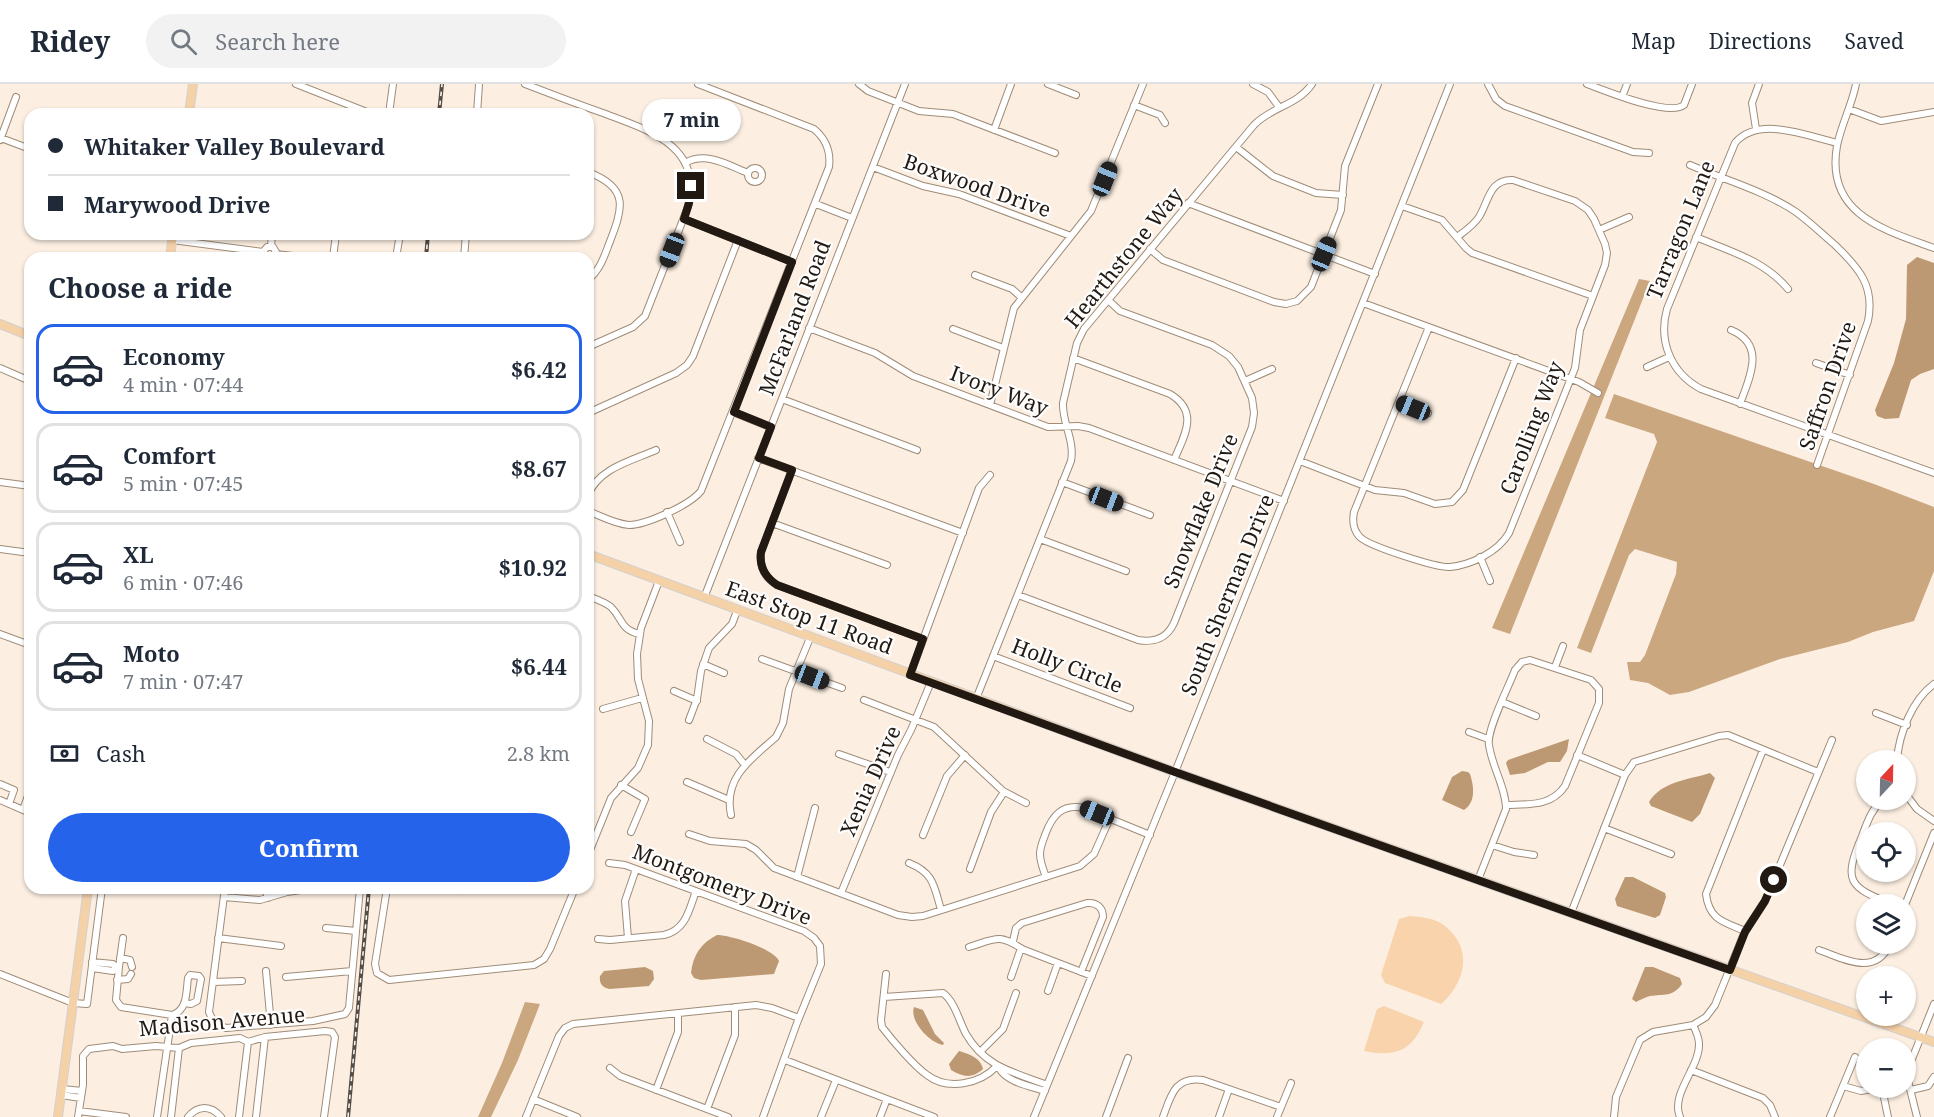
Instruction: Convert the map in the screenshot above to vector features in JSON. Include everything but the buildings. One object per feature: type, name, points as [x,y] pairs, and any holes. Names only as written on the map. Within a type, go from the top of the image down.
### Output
[{"type":"main road","points":[[190,108],[193,84]]},
{"type":"main road","points":[[0,324],[24,334]]},
{"type":"main road","name":"East Stop 11 Road","points":[[594,556],[1175,772],[1934,1042]]},
{"type":"main road","points":[[58,1117],[87,894]]},
{"type":"street","points":[[296,84],[357,108]]},
{"type":"street","points":[[390,108],[393,84]]},
{"type":"street","points":[[477,108],[479,84]]},
{"type":"street","points":[[525,84],[588,108]]},
{"type":"street","points":[[594,513],[621,524],[642,523],[688,503],[701,491],[829,167],[830,154],[827,145],[818,132],[807,125],[698,84]]},
{"type":"street","points":[[859,84],[868,92],[919,111],[950,114],[1055,153]]},
{"type":"street","name":"McFarland Road","points":[[704,598],[905,84]]},
{"type":"street","points":[[994,130],[1011,84]]},
{"type":"street","points":[[1048,84],[1076,95]]},
{"type":"street","points":[[990,405],[1012,313],[1021,297],[1088,217],[1143,84]]},
{"type":"street","points":[[1253,84],[1271,94],[1279,107]]},
{"type":"street","name":"Hearthstone Way","points":[[976,699],[1072,456],[1063,403],[1073,358],[1083,331],[1257,121],[1300,97],[1312,84]]},
{"type":"street","points":[[1150,249],[1163,260],[1274,302],[1286,304],[1297,301],[1310,289],[1341,212],[1346,166],[1378,84]]},
{"type":"street","name":"South Sherman Drive","points":[[1034,1117],[1150,835],[1450,84]]},
{"type":"street","points":[[1587,84],[1643,104],[1680,108],[1684,105],[1692,84]]},
{"type":"street","points":[[1622,97],[1627,84]]},
{"type":"street","points":[[1759,84],[1753,95],[1752,105],[1756,129],[1773,128],[1837,143]]},
{"type":"street","points":[[1856,84],[1837,143],[1838,179],[1846,197],[1853,208],[1877,227],[1934,248]]},
{"type":"street","points":[[1489,85],[1496,99],[1506,106],[1633,152],[1649,153]]},
{"type":"street","points":[[16,97],[1,139],[24,147]]},
{"type":"street","points":[[1134,105],[1160,115],[1165,123]]},
{"type":"street","points":[[1849,109],[1881,121],[1934,112]]},
{"type":"street","points":[[594,110],[654,133],[673,146],[685,163],[691,192],[684,219],[645,316],[633,327],[594,344]]},
{"type":"street","name":"Tarragon Lane","points":[[1669,357],[1664,338],[1665,317],[1735,143],[1744,134],[1756,129]]},
{"type":"street","points":[[1236,147],[1273,176],[1316,193],[1343,195]]},
{"type":"street","points":[[685,163],[697,158],[710,158],[748,173]]},
{"type":"street","name":"Saffron Drive","points":[[1690,165],[1769,197],[1796,212],[1824,235],[1859,270],[1868,289],[1870,312],[1867,325],[1817,465]]},
{"type":"street","name":"Boxwood Drive","points":[[873,167],[919,185],[959,194],[1071,236]]},
{"type":"street","points":[[594,175],[611,184],[620,201],[620,215],[601,264],[594,273]]},
{"type":"street","points":[[1457,237],[1479,217],[1493,187],[1502,181],[1509,180],[1519,181],[1578,203],[1593,216],[1599,230],[1629,217]]},
{"type":"street","points":[[1188,203],[1375,274]]},
{"type":"street","points":[[816,204],[852,218]]},
{"type":"street","points":[[1402,206],[1442,220],[1466,248],[1475,254],[1593,296]]},
{"type":"street","points":[[684,219],[792,262]]},
{"type":"street","name":"Carolling Way","points":[[1480,557],[1498,547],[1509,533],[1570,378],[1576,360],[1579,331],[1607,258],[1599,230]]},
{"type":"street","points":[[1696,237],[1757,262],[1775,275],[1788,289]]},
{"type":"street","points":[[188,240],[249,252]]},
{"type":"street","points":[[272,240],[271,246],[275,252]]},
{"type":"street","points":[[594,410],[676,373],[687,365],[693,356],[738,240]]},
{"type":"street","points":[[265,252],[266,247],[271,246]]},
{"type":"street","points":[[975,275],[1012,289],[1021,297]]},
{"type":"street","name":"Snowflake Drive","points":[[1018,595],[1138,640],[1152,641],[1164,636],[1174,624],[1254,419],[1253,402],[1245,381],[1238,367],[1223,351],[1120,311],[1108,300]]},
{"type":"street","points":[[1363,303],[1570,378],[1598,393]]},
{"type":"street","points":[[1429,327],[1354,515],[1355,528],[1359,535],[1369,542],[1440,567],[1457,566],[1480,557],[1490,581]]},
{"type":"street","name":"Ivory Way","points":[[809,328],[875,353],[913,376],[1048,427],[1089,428],[1284,501]]},
{"type":"street","points":[[953,329],[1003,348]]},
{"type":"street","points":[[1731,330],[1746,341],[1753,355],[1752,370],[1740,404]]},
{"type":"street","points":[[1647,367],[1669,357],[1680,373],[1693,384],[1740,404],[1934,473]]},
{"type":"street","points":[[1073,358],[1176,397],[1185,409],[1188,421],[1174,460]]},
{"type":"street","points":[[1300,460],[1375,490],[1412,495],[1435,504],[1448,503],[1462,492],[1516,358]]},
{"type":"street","points":[[1816,363],[1850,375]]},
{"type":"street","points":[[0,368],[24,378]]},
{"type":"street","points":[[1245,381],[1272,369]]},
{"type":"street","points":[[782,399],[918,450]]},
{"type":"street","points":[[1399,402],[1428,413]]},
{"type":"street","points":[[734,412],[771,427]]},
{"type":"street","points":[[594,483],[602,474],[656,450]]},
{"type":"street","points":[[759,458],[963,533]]},
{"type":"street","points":[[792,470],[760,557],[764,572],[772,582],[923,639]]},
{"type":"street","points":[[910,675],[980,486],[990,475]]},
{"type":"street","points":[[0,482],[24,485]]},
{"type":"street","points":[[1062,482],[1150,515]]},
{"type":"street","points":[[667,512],[680,542]]},
{"type":"street","points":[[772,523],[887,566]]},
{"type":"street","points":[[1040,539],[1126,571]]},
{"type":"street","points":[[0,549],[24,552]]},
{"type":"street","points":[[594,840],[612,796],[638,768],[648,745],[649,721],[642,698],[636,663],[639,634],[659,581]]},
{"type":"street","points":[[594,599],[607,604],[626,629],[639,634]]},
{"type":"street","points":[[689,720],[697,701],[703,664],[709,648],[732,624],[737,611]]},
{"type":"street","points":[[0,634],[24,643]]},
{"type":"street","points":[[732,815],[729,800],[732,783],[745,765],[776,737],[780,730],[788,692],[810,638]]},
{"type":"street","points":[[1555,667],[1563,646]]},
{"type":"street","name":"Holly Circle","points":[[993,656],[1130,708]]},
{"type":"street","points":[[762,658],[842,688]]},
{"type":"street","points":[[1478,880],[1506,805],[1488,740],[1515,670],[1522,662],[1530,660],[1591,680],[1599,689],[1599,703],[1565,786],[1554,798],[1545,802],[1506,805]]},
{"type":"street","points":[[703,664],[724,672]]},
{"type":"street","name":"Xenia Drive","points":[[841,893],[890,772],[931,682]]},
{"type":"street","points":[[1899,750],[1916,704],[1934,684]]},
{"type":"street","points":[[674,691],[697,701]]},
{"type":"street","points":[[603,709],[642,698]]},
{"type":"street","points":[[864,700],[934,727],[1004,792],[1026,803]]},
{"type":"street","points":[[1502,702],[1536,716]]},
{"type":"street","points":[[1876,713],[1907,725]]},
{"type":"street","points":[[1468,732],[1488,740]]},
{"type":"street","points":[[1571,913],[1625,775],[1634,762],[1728,735],[1818,772]]},
{"type":"street","points":[[707,739],[736,754],[745,765]]},
{"type":"street","points":[[1614,1117],[1616,1096],[1640,1040],[1653,1032],[1693,1025],[1707,1016],[1714,1007],[1745,932],[1765,901],[1832,740]]},
{"type":"street","points":[[1745,932],[1718,920],[1707,905],[1706,894],[1764,750]]},
{"type":"street","points":[[839,754],[890,772]]},
{"type":"street","points":[[923,835],[947,776],[965,755]]},
{"type":"street","points":[[1577,755],[1625,775]]},
{"type":"street","points":[[687,782],[729,800]]},
{"type":"street","points":[[0,784],[14,790],[9,804]]},
{"type":"street","points":[[621,785],[645,799],[631,832]]},
{"type":"street","points":[[970,869],[991,812],[1004,792]]},
{"type":"street","points":[[0,800],[22,810],[24,805]]},
{"type":"street","points":[[1046,877],[1040,850],[1050,823],[1060,812],[1074,807],[1084,808],[1150,835]]},
{"type":"street","points":[[797,877],[815,808]]},
{"type":"street","points":[[1916,808],[1934,821]]},
{"type":"street","points":[[1869,894],[1860,890],[1851,872],[1852,860],[1869,818],[1875,810]]},
{"type":"street","points":[[689,834],[710,841],[746,844],[756,850],[774,868],[906,917],[941,910],[1080,866],[1089,860],[1097,849],[1110,818]]},
{"type":"street","points":[[1604,828],[1671,854]]},
{"type":"street","points":[[1909,894],[1934,833]]},
{"type":"street","points":[[1492,845],[1534,855]]},
{"type":"street","name":"Montgomery Drive","points":[[609,863],[636,869],[805,932],[814,938],[822,954],[820,966],[799,1018]]},
{"type":"street","points":[[909,863],[930,876],[941,910]]},
{"type":"street","points":[[628,938],[625,901],[636,869]]},
{"type":"street","points":[[598,939],[664,935],[675,931],[685,920],[696,891]]},
{"type":"street","points":[[0,974],[73,1003],[87,1004],[101,894]]},
{"type":"street","points":[[224,894],[209,1012],[214,1023],[226,1028],[342,1017],[348,1010],[360,894]]},
{"type":"street","points":[[267,894],[268,898]]},
{"type":"street","points":[[224,897],[255,900],[281,894]]},
{"type":"street","points":[[386,894],[375,964],[379,975],[389,980],[529,967],[542,960],[550,949],[573,894]]},
{"type":"street","points":[[1013,941],[1016,928],[1022,923],[1088,903],[1098,906],[1102,919],[1081,972]]},
{"type":"street","points":[[326,928],[356,931]]},
{"type":"street","points":[[123,938],[117,967],[116,1000],[121,1007],[172,1015],[179,1013],[184,1008],[184,1003],[188,978],[190,975],[199,976],[201,979],[197,1001],[191,1004],[184,1003]]},
{"type":"street","points":[[218,938],[281,946]]},
{"type":"street","points":[[969,947],[996,939],[1013,941],[1021,948],[1092,976]]},
{"type":"street","points":[[1011,977],[1021,948]]},
{"type":"street","points":[[1820,950],[1853,962],[1866,964],[1882,954]]},
{"type":"street","points":[[117,980],[128,979],[131,970],[130,960],[120,958]]},
{"type":"street","points":[[1048,991],[1058,963]]},
{"type":"street","points":[[92,965],[113,964],[117,967]]},
{"type":"street","points":[[266,971],[271,1025]]},
{"type":"street","points":[[286,977],[352,971]]},
{"type":"street","points":[[886,974],[882,1027],[928,1076],[938,1081],[963,1083],[981,1079],[998,1067]]},
{"type":"street","points":[[213,982],[242,981]]},
{"type":"street","points":[[884,997],[943,993],[950,1000],[966,1035],[980,1052],[998,1067],[1002,1074],[1046,1088]]},
{"type":"street","points":[[980,1052],[1002,1031],[1016,993]]},
{"type":"street","points":[[1916,1048],[1934,1004]]},
{"type":"street","points":[[526,1117],[559,1036],[569,1026],[581,1022],[735,1007],[768,1006],[799,1018],[763,1117]]},
{"type":"street","points":[[707,1109],[736,1033],[735,1007]]},
{"type":"street","points":[[656,1090],[678,1032],[678,1013]]},
{"type":"street","points":[[157,1117],[172,1015]]},
{"type":"street","points":[[1679,1115],[1677,1104],[1699,1046],[1693,1025]]},
{"type":"street","name":"Madison Avenue","points":[[126,1117],[79,1114],[83,1056],[89,1049],[113,1046],[125,1049],[179,1048],[185,1044],[240,1038],[248,1042],[265,1037],[332,1032],[335,1037],[324,1117]]},
{"type":"street","points":[[256,1117],[265,1037]]},
{"type":"street","points":[[239,1117],[248,1042]]},
{"type":"street","points":[[171,1117],[179,1048]]},
{"type":"street","points":[[1833,1116],[1854,1057]]},
{"type":"street","points":[[1106,1117],[1128,1058]]},
{"type":"street","points":[[784,1060],[934,1117]]},
{"type":"street","points":[[610,1068],[620,1076],[728,1117]]},
{"type":"street","points":[[1691,1070],[1763,1098],[1775,1114],[1782,1107]]},
{"type":"street","points":[[1916,1089],[1930,1085],[1934,1077]]},
{"type":"street","points":[[821,1117],[836,1080]]},
{"type":"street","points":[[1163,1117],[1173,1091],[1189,1080],[1203,1080],[1281,1107]]},
{"type":"street","points":[[1277,1117],[1291,1083]]},
{"type":"street","points":[[1843,1086],[1856,1090]]},
{"type":"street","points":[[1219,1117],[1229,1089]]},
{"type":"street","points":[[61,1092],[81,1095]]},
{"type":"street","points":[[1880,1098],[1888,1117]]},
{"type":"street","points":[[1913,1098],[1917,1117]]},
{"type":"street","points":[[533,1099],[577,1117]]},
{"type":"street","points":[[880,1117],[887,1099]]},
{"type":"street","points":[[188,1117],[195,1110],[204,1108],[213,1110],[221,1117]]},
{"type":"shaded area","points":[[1917,257],[1934,263],[1934,369],[1911,380],[1899,418],[1885,419],[1877,416],[1875,410],[1894,363],[1906,319],[1907,265]]},
{"type":"shaded area","points":[[1639,279],[1650,281],[1510,634],[1492,628]]},
{"type":"shaded area","points":[[1614,394],[1934,507],[1934,571],[1914,621],[1873,632],[1848,642],[1780,659],[1689,692],[1670,695],[1648,683],[1630,680],[1627,662],[1640,662],[1645,655],[1676,574],[1677,562],[1635,549],[1629,555],[1591,653],[1577,648],[1657,442],[1654,434],[1605,418]]},
{"type":"shaded area","points":[[1569,739],[1567,751],[1560,762],[1548,762],[1525,773],[1510,775],[1506,763],[1508,760]]},
{"type":"shaded area","points":[[1462,771],[1470,774],[1473,789],[1471,803],[1464,810],[1442,800],[1452,777]]},
{"type":"shaded area","points":[[1710,773],[1715,778],[1700,814],[1692,822],[1651,806],[1649,802],[1654,795],[1668,785]]},
{"type":"shaded area","points":[[1625,877],[1633,877],[1665,893],[1666,897],[1660,915],[1655,918],[1617,906],[1615,899]]},
{"type":"shaded area","points":[[1409,916],[1428,918],[1441,923],[1454,935],[1460,945],[1463,966],[1460,976],[1456,986],[1441,1004],[1385,983],[1381,975],[1399,919]]},
{"type":"shaded area","points":[[717,935],[741,940],[775,956],[779,961],[774,974],[701,980],[694,978],[691,973],[696,955],[706,942]]},
{"type":"shaded area","points":[[645,967],[653,971],[654,979],[649,986],[610,989],[605,988],[601,983],[600,976],[604,971]]},
{"type":"shaded area","points":[[1645,967],[1653,967],[1680,978],[1682,984],[1672,993],[1650,996],[1636,1002],[1632,999]]},
{"type":"shaded area","points":[[525,1002],[540,1004],[518,1060],[491,1117],[478,1117],[502,1063]]},
{"type":"shaded area","points":[[1384,1006],[1424,1022],[1414,1040],[1401,1050],[1385,1053],[1364,1051],[1377,1009]]},
{"type":"shaded area","points":[[914,1007],[923,1010],[935,1034],[944,1043],[943,1045],[927,1036],[918,1025],[913,1013]]},
{"type":"shaded area","points":[[959,1051],[977,1059],[983,1069],[967,1076],[951,1070],[949,1064]]},
{"type":"railway","points":[[440,108],[442,84]]},
{"type":"railway","points":[[426,252],[428,240]]},
{"type":"railway","points":[[348,1117],[368,894]]},
{"type":"route","points":[[691,186],[684,219],[792,262],[734,412],[771,427],[759,458],[792,470],[761,552],[761,563],[765,575],[777,585],[923,639],[910,675],[1730,970],[1745,932],[1765,901],[1774,880]]}]
